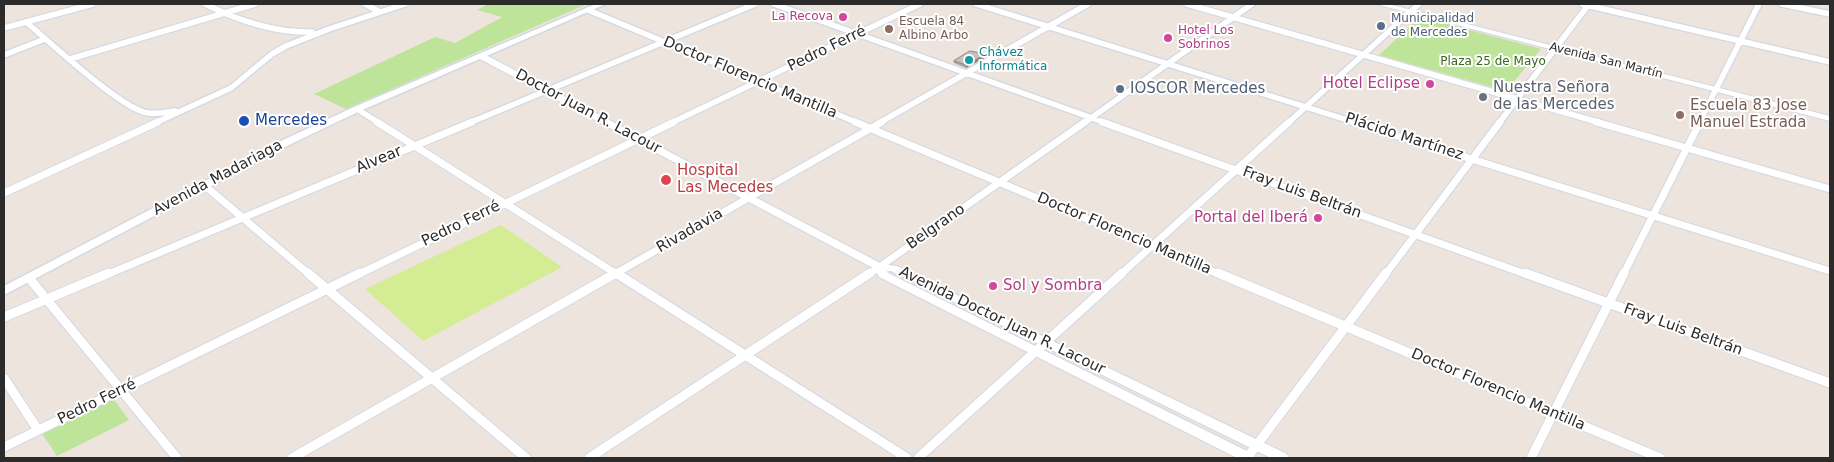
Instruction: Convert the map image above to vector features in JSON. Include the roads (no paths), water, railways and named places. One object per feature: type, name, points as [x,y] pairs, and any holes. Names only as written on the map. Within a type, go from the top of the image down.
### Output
[{"type":"main road","name":"Avenida Madariaga","points":[[4,291],[288,142],[357,109],[602,4]]},
{"type":"street","points":[[4,28],[93,4]]},
{"type":"street","points":[[205,4],[224,13],[278,29],[300,32],[329,28]]},
{"type":"street","points":[[70,59],[255,4]]},
{"type":"street","points":[[365,4],[380,12]]},
{"type":"street","points":[[4,193],[231,88],[272,54],[296,42],[329,28],[405,4]]},
{"type":"street","name":"Alvear","points":[[4,317],[755,4]]},
{"type":"street","name":"Fray Luis Beltrán","points":[[774,4],[1830,383]]},
{"type":"street","name":"Pedro Ferré","points":[[4,447],[506,202],[920,4]]},
{"type":"street","name":"Plácido Martínez","points":[[976,4],[1830,271]]},
{"type":"street","name":"Rivadavia","points":[[292,458],[1088,4]]},
{"type":"street","points":[[1187,4],[1830,189]]},
{"type":"street","name":"Belgrano","points":[[589,458],[880,267],[1252,4]]},
{"type":"street","name":"Avenida San Martín","points":[[1382,4],[1830,119]]},
{"type":"street","points":[[918,458],[1419,4]]},
{"type":"street","points":[[1248,458],[1518,99],[1587,4],[1830,62]]},
{"type":"street","points":[[1531,458],[1759,4]]},
{"type":"street","points":[[1782,4],[1830,14]]},
{"type":"street","name":"Doctor Florencio Mantilla","points":[[588,10],[1660,458]]},
{"type":"street","points":[[26,22],[118,99],[138,110],[148,113],[185,109]]},
{"type":"street","points":[[296,42],[302,35],[300,32]]},
{"type":"street","points":[[4,55],[45,39]]},
{"type":"street","name":"Doctor Juan R. Lacour","points":[[480,56],[880,267]]},
{"type":"street","points":[[357,109],[907,458]]},
{"type":"street","points":[[204,185],[526,458]]},
{"type":"street","name":"Avenida Doctor Juan R. Lacour","points":[[1248,458],[883,275],[880,267],[893,268],[1282,458]]},
{"type":"street","points":[[29,278],[176,458]]},
{"type":"street","points":[[4,378],[38,430]]},
{"type":"place","name":"La Recova","points":[[843,17]]},
{"type":"place","name":"Municipalidad de Mercedes","points":[[1381,26]]},
{"type":"place","name":"Escuela 84 Albino Arbo","points":[[889,29]]},
{"type":"place","name":"Hotel Los Sobrinos","points":[[1168,38]]},
{"type":"place","name":"Chávez Informática","points":[[969,60]]},
{"type":"place","name":"Hotel Eclipse","points":[[1430,84]]},
{"type":"place","name":"IOSCOR Mercedes","points":[[1120,89]]},
{"type":"place","name":"Nuestra Señora de las Mercedes","points":[[1483,97]]},
{"type":"place","name":"Escuela 83 Jose Manuel Estrada","points":[[1680,115]]},
{"type":"place","name":"Mercedes","points":[[244,121]]},
{"type":"place","name":"Hospital Las Mecedes","points":[[666,180]]},
{"type":"place","name":"Portal del Iberá","points":[[1318,218]]},
{"type":"place","name":"Sol y Sombra","points":[[993,286]]},
{"type":"park label","name":"Plaza 25 de Mayo","points":[[1493,62]]}]
